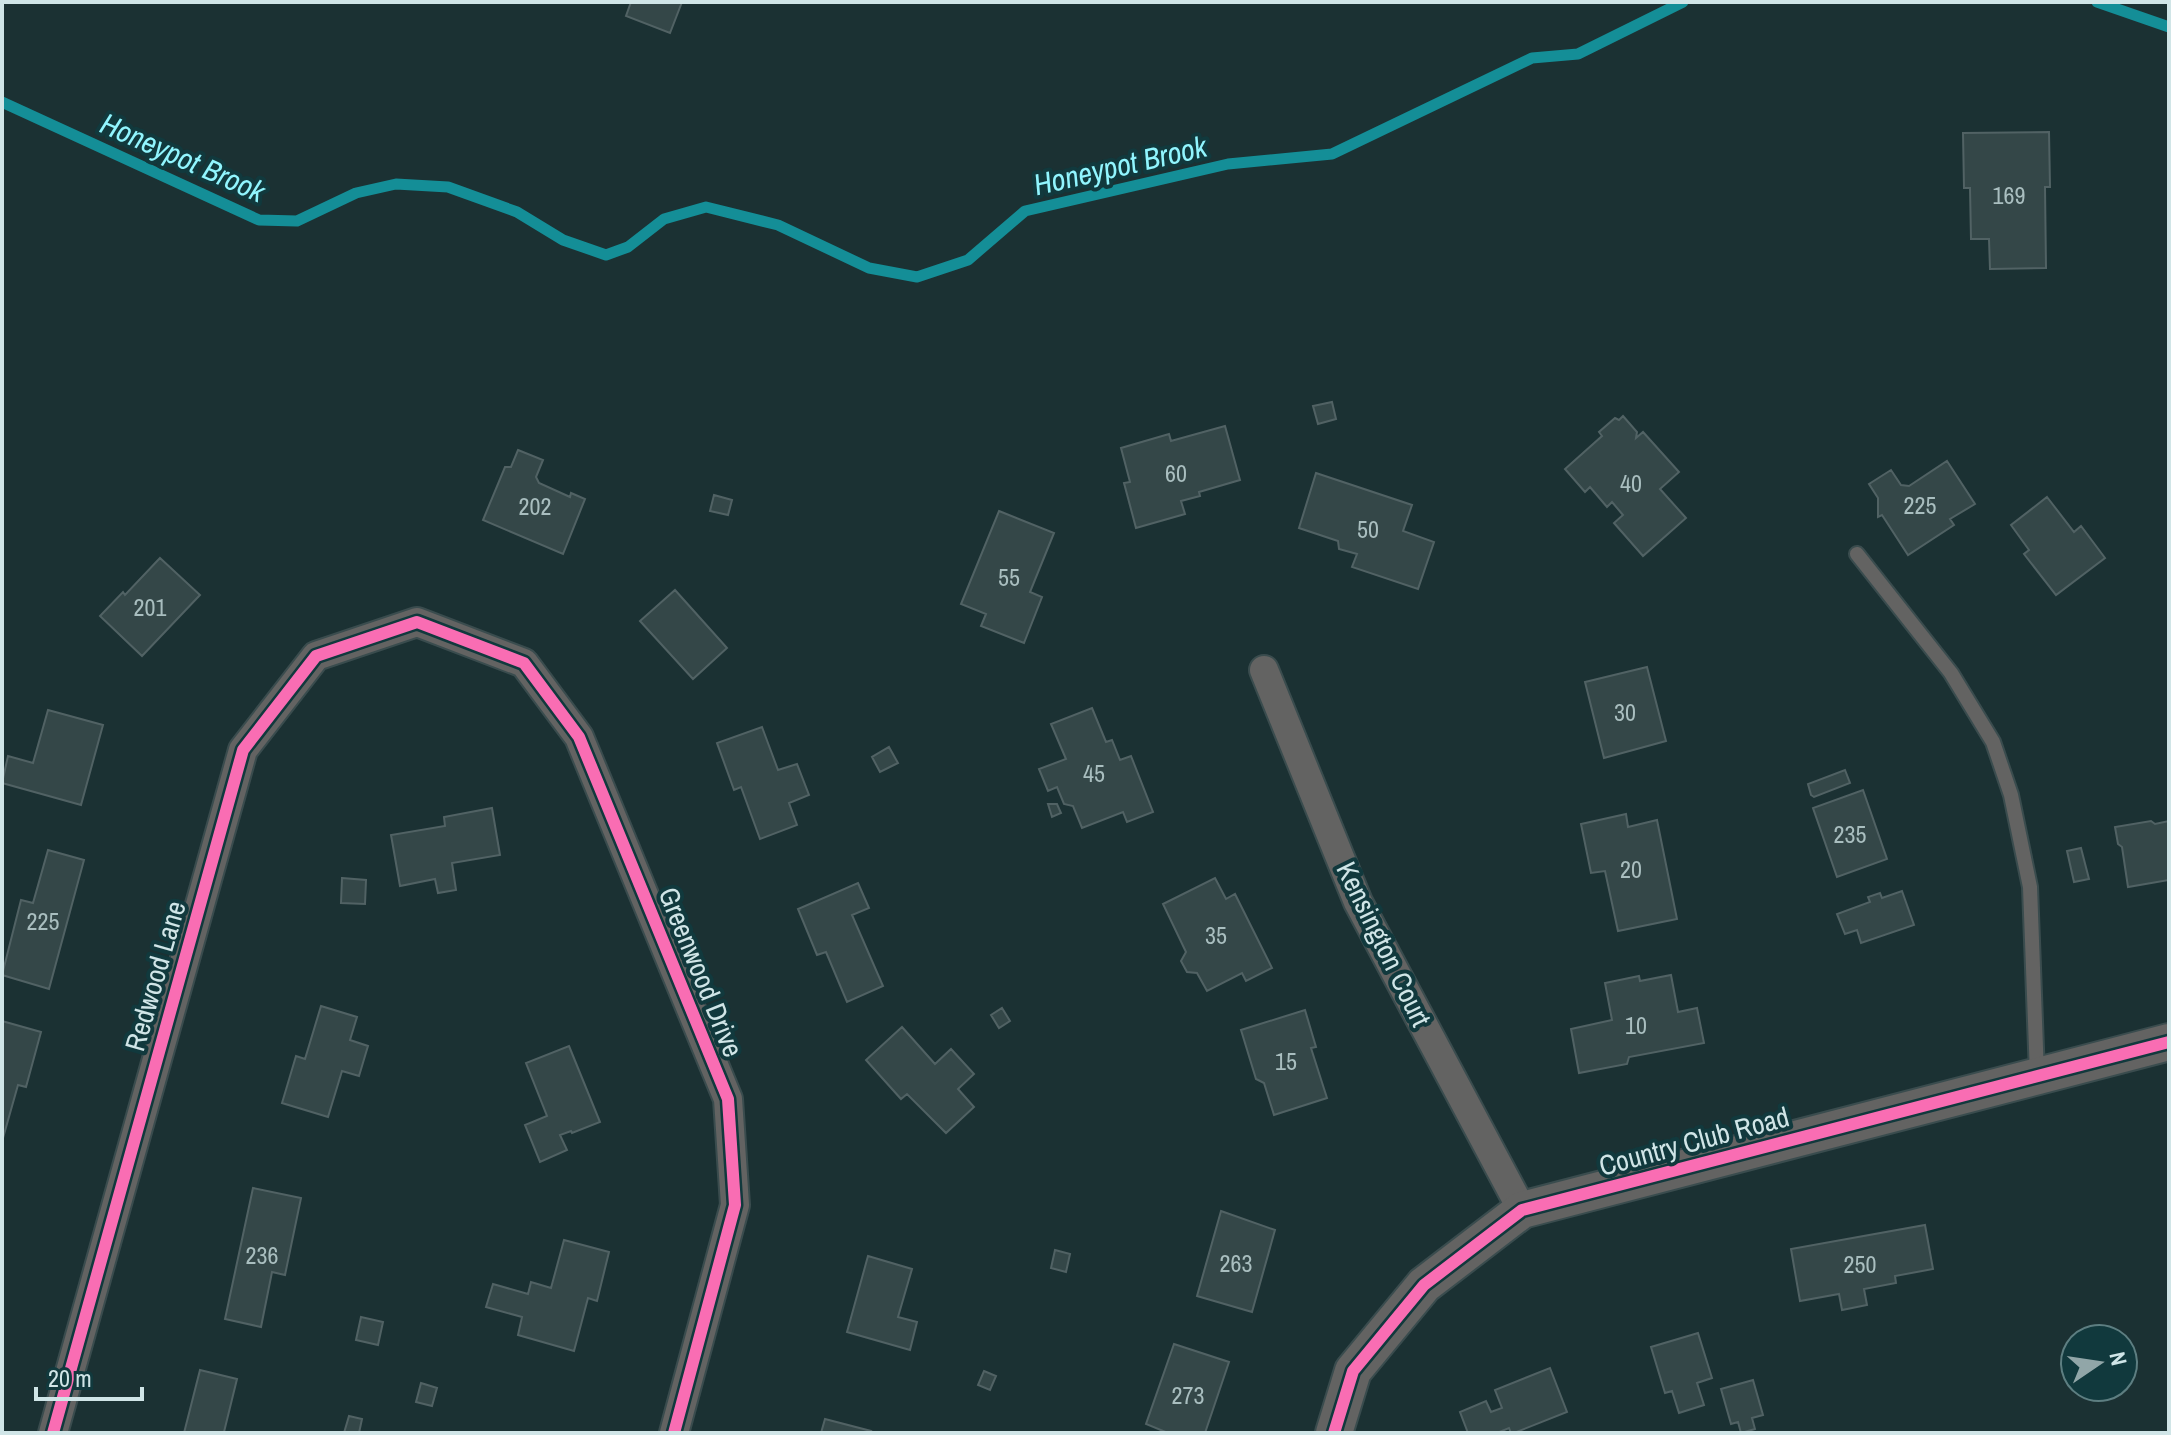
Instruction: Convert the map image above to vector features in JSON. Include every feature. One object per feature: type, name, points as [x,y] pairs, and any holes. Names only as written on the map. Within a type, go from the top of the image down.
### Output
[{"type":"street","name":"Redwood Lane","points":[[53,1433],[243,750],[316,656],[417,622]]},
{"type":"street","name":"Greenwood Drive","points":[[417,622],[524,663],[579,737],[728,1099],[735,1205],[674,1433]]},
{"type":"street","name":"Kensington Court","points":[[1264,670],[1358,902],[1522,1210]]},
{"type":"street","name":"Country Club Road","points":[[1334,1433],[1353,1371],[1424,1285],[1522,1210],[2169,1042]]},
{"type":"lane","points":[[1857,554],[1951,673],[1993,742],[2011,795],[2030,887],[2037,1077]]},
{"type":"building","points":[[631,2],[682,2],[670,33],[626,16]]},
{"type":"building","points":[[2049,132],[2050,187],[2045,187],[2046,268],[1990,269],[1989,239],[1971,239],[1970,188],[1964,188],[1963,133]]},
{"type":"building","points":[[1332,402],[1336,419],[1318,424],[1313,406]]},
{"type":"building","points":[[1623,416],[1637,432],[1636,438],[1643,432],[1679,472],[1660,489],[1686,518],[1643,556],[1614,523],[1623,515],[1612,502],[1607,507],[1590,487],[1585,492],[1565,469],[1602,436],[1599,432],[1615,418],[1619,420]]},
{"type":"building","points":[[1225,426],[1240,480],[1199,492],[1200,496],[1181,501],[1185,514],[1136,528],[1124,483],[1130,482],[1121,448],[1169,434],[1171,441]]},
{"type":"building","points":[[518,450],[543,460],[536,477],[539,483],[570,497],[571,493],[585,499],[563,554],[483,520],[505,467],[511,467]]},
{"type":"building","points":[[1947,461],[1975,504],[1950,519],[1954,525],[1908,555],[1882,515],[1878,517],[1878,498],[1869,484],[1891,470],[1901,485],[1909,486]]},
{"type":"building","points":[[1316,473],[1412,505],[1403,531],[1434,542],[1418,589],[1352,567],[1357,554],[1339,549],[1338,541],[1299,528]]},
{"type":"building","points":[[714,495],[732,500],[728,515],[710,511]]},
{"type":"building","points":[[2047,497],[2074,532],[2081,526],[2105,558],[2056,595],[2024,554],[2029,550],[2011,525]]},
{"type":"building","points":[[999,511],[1054,533],[1030,592],[1042,597],[1024,643],[981,626],[986,614],[961,604]]},
{"type":"building","points":[[160,558],[200,595],[142,656],[100,616]]},
{"type":"building","points":[[675,590],[727,648],[693,679],[640,621]]},
{"type":"building","points":[[1647,667],[1666,741],[1604,758],[1585,682]]},
{"type":"building","points":[[1092,708],[1106,742],[1112,740],[1120,760],[1131,756],[1153,812],[1127,822],[1123,812],[1082,828],[1073,806],[1064,804],[1057,787],[1048,791],[1039,769],[1066,759],[1051,724]]},
{"type":"building","points":[[48,710],[103,725],[81,805],[2,783],[8,756],[33,763]]},
{"type":"building","points":[[762,727],[778,770],[797,764],[809,795],[789,803],[797,825],[760,839],[741,787],[734,790],[717,743]]},
{"type":"building","points":[[889,747],[898,763],[880,772],[872,757]]},
{"type":"building","points":[[1845,770],[1850,783],[1814,797],[1811,795],[1808,784]]},
{"type":"building","points":[[1863,790],[1887,859],[1837,877],[1813,808]]},
{"type":"building","points":[[1048,804],[1057,804],[1061,813],[1052,817]]},
{"type":"building","points":[[492,808],[500,855],[452,863],[456,890],[438,893],[435,879],[400,886],[391,835],[445,826],[444,817]]},
{"type":"building","points":[[1626,814],[1628,827],[1657,820],[1677,919],[1618,931],[1605,871],[1591,873],[1581,824]]},
{"type":"building","points":[[2151,821],[2155,824],[2169,821],[2169,880],[2128,887],[2122,847],[2118,844],[2115,827]]},
{"type":"building","points":[[2081,848],[2089,879],[2074,882],[2067,851]]},
{"type":"building","points":[[48,850],[84,860],[49,989],[2,975],[21,900],[33,903]]},
{"type":"building","points":[[342,878],[366,880],[365,904],[341,903]]},
{"type":"building","points":[[1215,878],[1226,899],[1235,894],[1272,968],[1246,981],[1242,973],[1207,991],[1197,973],[1187,972],[1181,961],[1186,952],[1163,904]]},
{"type":"building","points":[[858,883],[869,908],[852,915],[883,986],[847,1002],[826,952],[817,955],[798,909]]},
{"type":"building","points":[[1902,891],[1914,925],[1861,943],[1857,930],[1845,934],[1837,914],[1870,902],[1868,897],[1880,893],[1882,898]]},
{"type":"building","points":[[1671,975],[1678,1012],[1697,1008],[1704,1043],[1629,1057],[1627,1064],[1579,1073],[1571,1029],[1612,1020],[1605,983],[1639,976],[1640,981]]},
{"type":"building","points":[[321,1006],[357,1017],[350,1040],[368,1046],[359,1076],[342,1071],[328,1117],[282,1103],[296,1056],[305,1059]]},
{"type":"building","points":[[1002,1008],[1010,1021],[999,1028],[991,1015]]},
{"type":"building","points":[[1305,1010],[1316,1047],[1311,1048],[1327,1098],[1274,1115],[1264,1083],[1256,1079],[1241,1030]]},
{"type":"building","points":[[2,1021],[41,1032],[26,1087],[18,1085],[3,1138]]},
{"type":"building","points":[[902,1027],[935,1064],[951,1049],[974,1074],[958,1089],[974,1107],[946,1133],[907,1094],[901,1099],[866,1060]]},
{"type":"building","points":[[569,1046],[600,1122],[560,1135],[567,1150],[540,1162],[525,1125],[547,1116],[526,1063]]},
{"type":"building","points":[[253,1188],[301,1198],[285,1275],[272,1272],[261,1327],[225,1319]]},
{"type":"building","points":[[1221,1211],[1275,1230],[1252,1312],[1197,1296]]},
{"type":"building","points":[[1925,1225],[1933,1269],[1895,1276],[1896,1283],[1864,1289],[1867,1305],[1842,1310],[1839,1294],[1800,1301],[1791,1249]]},
{"type":"building","points":[[564,1240],[609,1252],[597,1301],[588,1298],[574,1351],[518,1335],[522,1317],[486,1307],[493,1284],[528,1294],[531,1282],[551,1288]]},
{"type":"building","points":[[1055,1250],[1070,1254],[1066,1272],[1051,1268]]},
{"type":"building","points":[[868,1256],[912,1269],[898,1317],[917,1322],[910,1350],[847,1332]]},
{"type":"building","points":[[361,1317],[383,1322],[378,1345],[356,1340]]},
{"type":"building","points":[[1698,1333],[1712,1378],[1697,1383],[1704,1405],[1679,1413],[1672,1391],[1665,1393],[1651,1347]]},
{"type":"building","points":[[1174,1344],[1229,1362],[1205,1433],[1168,1433],[1146,1424]]},
{"type":"building","points":[[1550,1368],[1567,1412],[1514,1433],[1509,1428],[1497,1433],[1468,1433],[1460,1412],[1486,1401],[1491,1412],[1502,1408],[1495,1390]]},
{"type":"building","points":[[200,1370],[237,1379],[224,1432],[228,1433],[184,1433]]},
{"type":"building","points":[[984,1371],[996,1376],[990,1390],[978,1385]]},
{"type":"building","points":[[1753,1380],[1763,1415],[1752,1418],[1755,1429],[1741,1433],[1738,1422],[1731,1424],[1721,1389]]},
{"type":"building","points":[[421,1383],[437,1388],[432,1406],[416,1402]]},
{"type":"building","points":[[349,1416],[362,1419],[359,1433],[344,1433]]},
{"type":"building","points":[[825,1419],[871,1431],[821,1433]]},
{"type":"waterway","name":"Honeypot Brook","points":[[2,102],[259,220],[297,221],[356,193],[396,184],[448,187],[517,212],[563,240],[606,255],[628,247],[664,219],[706,207],[778,225],[869,268],[917,277],[968,260],[1025,211],[1228,164],[1332,154],[1532,58],[1578,54],[1683,2]]},
{"type":"waterway","name":"Honeypot Brook","points":[[2097,2],[2169,27]]},
{"type":"cycle path","points":[[53,1433],[243,750],[316,656],[417,622],[524,663],[579,737],[728,1099],[735,1205],[674,1433]]},
{"type":"cycle path","points":[[1334,1433],[1353,1371],[1424,1285],[1522,1210],[2169,1042]]}]
